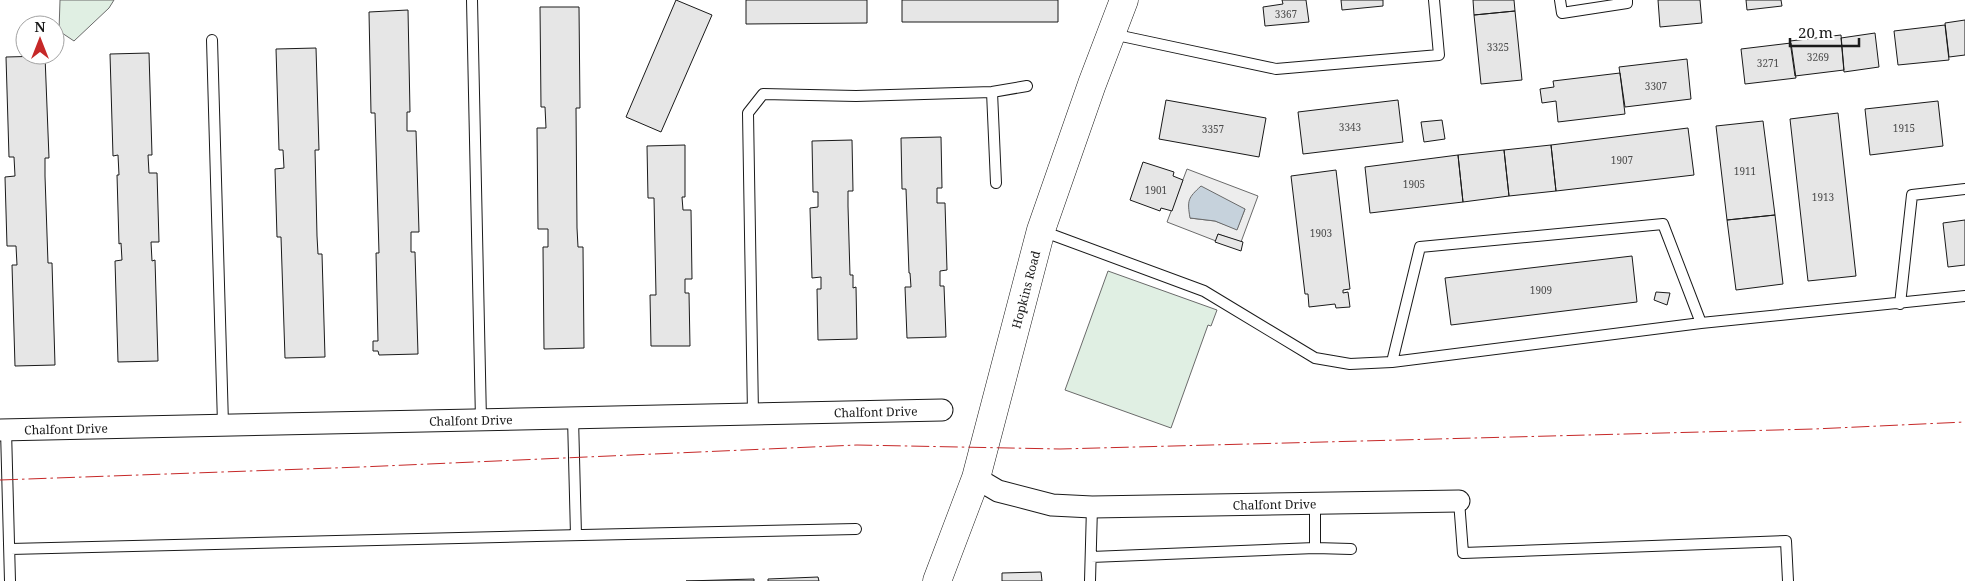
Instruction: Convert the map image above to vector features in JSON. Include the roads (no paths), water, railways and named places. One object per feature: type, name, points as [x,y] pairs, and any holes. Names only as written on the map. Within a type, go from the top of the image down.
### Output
[{"type":"main road","name":"Hopkins Road","points":[[937,581],[976,478],[1041,230],[1092,84],[1124,0]]},
{"type":"street","name":"Chalfont Drive","points":[[3,430],[942,410]]},
{"type":"street","name":"Chalfont Drive","points":[[976,478],[998,491],[1052,505],[1092,507],[1459,501]]},
{"type":"lane","points":[[472,0],[481,420]]},
{"type":"lane","points":[[1111,34],[1276,69],[1439,56],[1434,0]]},
{"type":"lane","points":[[1560,0],[1562,13],[1627,3],[1627,0]]},
{"type":"lane","points":[[212,40],[223,424]]},
{"type":"lane","points":[[753,414],[748,113],[763,94],[856,96],[992,92],[1027,86]]},
{"type":"lane","points":[[992,92],[996,183]]},
{"type":"lane","points":[[1900,304],[1912,195],[1965,189]]},
{"type":"lane","points":[[1392,362],[1420,247],[1664,224],[1701,323]]},
{"type":"lane","points":[[1041,230],[1204,291],[1315,358],[1350,364],[1392,362],[1701,323],[1965,296]]},
{"type":"lane","points":[[573,418],[576,535]]},
{"type":"lane","points":[[3,430],[10,581]]},
{"type":"lane","points":[[1459,501],[1463,554],[1786,541],[1788,581]]},
{"type":"lane","points":[[1315,504],[1315,548]]},
{"type":"lane","points":[[1090,581],[1092,507]]},
{"type":"lane","points":[[10,549],[856,530]]},
{"type":"lane","points":[[1091,557],[1315,548],[1352,549]]}]
